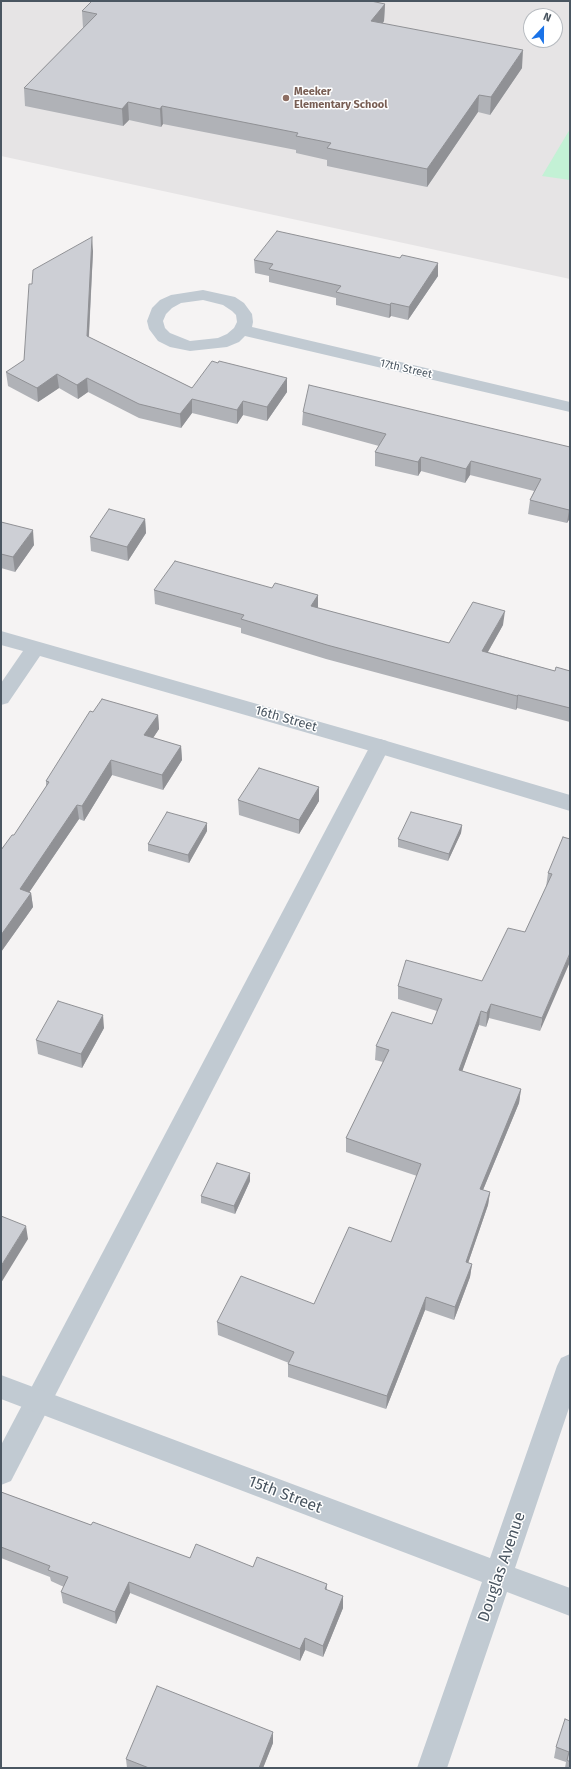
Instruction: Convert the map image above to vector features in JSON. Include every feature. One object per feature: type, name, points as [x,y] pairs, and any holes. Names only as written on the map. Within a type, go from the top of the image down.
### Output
[{"type":"street","points":[[203,295],[229,301],[238,307],[244,314],[245,322],[242,330],[233,338],[221,343],[190,346],[176,343],[164,337],[157,330],[155,321],[158,312],[166,304],[183,298],[203,295]]},
{"type":"street","name":"17th Street","points":[[242,330],[570,407]]},
{"type":"street","name":"16th Street","points":[[1,638],[380,746],[570,803]]},
{"type":"street","points":[[1,698],[35,648]]},
{"type":"street","points":[[1,1472],[380,746]]},
{"type":"street","name":"Douglas Avenue","points":[[432,1768],[570,1366]]},
{"type":"street","name":"15th Street","points":[[1,1387],[570,1602]]},
{"type":"shaded area","name":"Meeker Elementary School","points":[[1,1],[570,1],[570,279],[1,156]]},
{"type":"green space","points":[[570,129],[570,180],[542,176]]},
{"type":"building","name":"Meeker Elementary School","points":[[92,1],[371,1],[385,4],[371,21],[523,50],[491,97],[479,95],[427,169],[327,148],[331,143],[296,136],[298,133],[162,106],[160,109],[128,102],[122,109],[24,88],[97,14],[82,11]]},
{"type":"building","points":[[277,231],[400,258],[402,255],[438,263],[409,307],[391,303],[390,305],[336,292],[341,286],[269,269],[273,264],[254,260]]},
{"type":"building","points":[[92,237],[87,336],[192,388],[212,361],[218,363],[219,361],[287,378],[267,407],[243,401],[237,410],[192,399],[180,414],[139,404],[87,378],[77,385],[57,374],[37,388],[6,372],[24,360],[29,284],[32,284],[33,270]]},
{"type":"building","points":[[309,385],[570,447],[570,508],[569,510],[530,500],[541,479],[471,461],[466,469],[421,457],[418,462],[375,452],[386,434],[303,412]]},
{"type":"building","points":[[109,509],[145,519],[127,547],[90,537]]},
{"type":"building","points":[[1,522],[33,530],[13,557],[1,554]]},
{"type":"building","points":[[175,561],[272,588],[275,583],[318,595],[311,606],[449,643],[473,602],[505,611],[482,651],[555,671],[556,667],[570,671],[570,708],[517,696],[327,645],[241,619],[244,615],[154,590]]},
{"type":"building","points":[[102,699],[158,715],[144,735],[181,746],[162,775],[111,760],[82,806],[77,805],[20,889],[31,893],[1,935],[1,850],[12,835],[14,835],[49,782],[46,781],[90,711],[93,712]]},
{"type":"building","points":[[259,768],[319,787],[299,820],[238,800]]},
{"type":"building","points":[[167,812],[207,823],[188,855],[148,844]]},
{"type":"building","points":[[411,812],[462,825],[449,854],[398,839]]},
{"type":"building","points":[[563,837],[570,839],[570,953],[542,1018],[491,1004],[487,1013],[481,1011],[459,1070],[521,1089],[480,1189],[490,1192],[466,1262],[472,1264],[455,1307],[426,1297],[387,1396],[288,1364],[294,1352],[217,1322],[241,1276],[314,1304],[349,1227],[391,1242],[421,1164],[346,1138],[389,1050],[376,1046],[392,1012],[432,1024],[442,999],[398,986],[406,960],[482,981],[508,928],[525,932],[552,874],[548,873]]},
{"type":"building","points":[[58,1001],[103,1015],[81,1054],[36,1040]]},
{"type":"building","points":[[217,1163],[250,1173],[234,1206],[201,1196]]},
{"type":"building","points":[[1,1216],[26,1226],[1,1266]]},
{"type":"building","points":[[1,1492],[91,1525],[93,1522],[190,1558],[196,1544],[253,1567],[257,1557],[327,1584],[325,1589],[343,1596],[323,1646],[305,1638],[300,1649],[129,1582],[115,1612],[61,1592],[68,1577],[48,1570],[50,1566],[1,1547]]},
{"type":"building","points":[[157,1686],[273,1732],[259,1768],[149,1768],[126,1759]]},
{"type":"building","points":[[565,1719],[570,1721],[570,1762],[567,1760],[569,1752],[556,1747]]},
{"type":"place","name":"Meeker Elementary School","points":[[286,98]]}]
